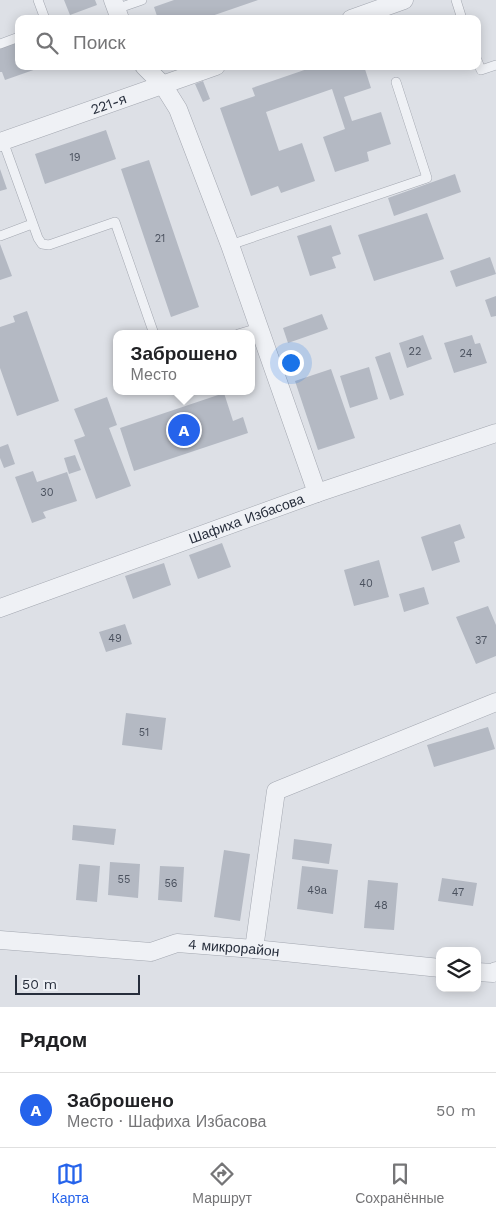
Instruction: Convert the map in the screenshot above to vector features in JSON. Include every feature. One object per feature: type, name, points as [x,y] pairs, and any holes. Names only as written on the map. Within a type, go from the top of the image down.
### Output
[{"type":"street","points":[[362,15],[404,0]]},
{"type":"street","points":[[148,70],[163,85],[178,108],[230,246],[317,493]]},
{"type":"street","name":"221-я","points":[[2,141],[205,70]]},
{"type":"street","name":"Шафиха Избасова","points":[[0,608],[317,493],[496,433]]},
{"type":"street","points":[[254,949],[276,791],[496,702]]},
{"type":"street","name":"4 микрорайон","points":[[0,940],[151,952],[177,944],[254,949],[436,968]]},
{"type":"lane","points":[[38,0],[44,15]]},
{"type":"lane","points":[[117,9],[142,0]]},
{"type":"lane","points":[[456,0],[461,15]]},
{"type":"lane","points":[[0,44],[15,38]]},
{"type":"lane","points":[[481,70],[496,65]]},
{"type":"lane","points":[[230,246],[427,178],[396,82]]},
{"type":"lane","points":[[2,141],[32,224],[42,244],[48,245],[115,222],[153,330]]},
{"type":"lane","points":[[0,236],[32,224]]},
{"type":"lane","points":[[251,330],[258,328]]},
{"type":"building","points":[[64,0],[95,0],[97,5],[70,15]]},
{"type":"building","points":[[174,0],[258,0],[215,15],[157,15],[154,7]]},
{"type":"building","points":[[15,42],[15,70],[33,70],[5,80],[2,72],[0,72],[0,47]]},
{"type":"building","points":[[304,70],[365,70],[371,88],[344,97],[352,121],[381,112],[391,144],[367,152],[369,161],[335,172],[323,137],[345,129],[332,89],[266,112],[279,151],[302,143],[315,181],[281,193],[278,186],[251,196],[220,108],[255,96],[252,88]]},
{"type":"building","points":[[203,81],[210,99],[203,102],[195,84]]},
{"type":"building","points":[[106,130],[116,159],[45,184],[35,154]]},
{"type":"building","points":[[149,160],[199,307],[171,317],[121,169]]},
{"type":"building","points":[[0,169],[7,189],[0,191]]},
{"type":"building","points":[[455,174],[461,192],[394,216],[388,198]]},
{"type":"building","points":[[427,213],[444,259],[374,281],[358,235]]},
{"type":"building","points":[[331,225],[341,254],[332,257],[336,268],[310,276],[297,236]]},
{"type":"building","points":[[0,244],[12,276],[0,280]]},
{"type":"building","points":[[490,257],[496,274],[456,287],[450,271]]},
{"type":"building","points":[[496,296],[496,316],[491,317],[485,300]]},
{"type":"building","points":[[27,311],[59,401],[17,416],[0,368],[0,327],[15,322],[13,316]]},
{"type":"building","points":[[322,314],[328,329],[288,343],[283,328]]},
{"type":"building","points":[[423,335],[432,359],[407,368],[399,343]]},
{"type":"building","points":[[472,335],[475,344],[480,343],[487,363],[454,373],[444,343]]},
{"type":"building","points":[[390,352],[404,395],[390,400],[375,357]]},
{"type":"building","points":[[369,367],[378,399],[350,408],[340,376]]},
{"type":"building","points":[[331,369],[355,438],[318,450],[295,381]]},
{"type":"building","points":[[218,395],[225,395],[233,421],[243,417],[248,433],[134,471],[120,428]]},
{"type":"building","points":[[107,397],[117,425],[109,428],[131,486],[96,499],[74,440],[85,436],[74,409]]},
{"type":"building","points":[[8,444],[15,464],[4,468],[0,458],[0,447]]},
{"type":"building","points":[[75,455],[81,470],[69,474],[64,458]]},
{"type":"building","points":[[33,471],[37,482],[67,472],[77,501],[43,512],[46,518],[32,523],[15,477]]},
{"type":"building","points":[[460,524],[465,538],[454,542],[460,562],[432,571],[421,537]]},
{"type":"building","points":[[222,543],[231,567],[198,579],[189,555]]},
{"type":"building","points":[[379,560],[389,597],[354,606],[344,570]]},
{"type":"building","points":[[164,563],[171,585],[133,599],[125,576]]},
{"type":"building","points":[[424,587],[429,604],[404,612],[399,594]]},
{"type":"building","points":[[488,606],[496,625],[496,656],[476,664],[456,617]]},
{"type":"building","points":[[125,624],[132,644],[106,652],[99,632]]},
{"type":"building","points":[[126,713],[166,718],[162,750],[122,745]]},
{"type":"building","points":[[488,727],[495,749],[434,767],[427,745]]},
{"type":"building","points":[[73,825],[116,829],[114,845],[72,840]]},
{"type":"building","points":[[294,839],[332,844],[329,864],[292,859]]},
{"type":"building","points":[[224,850],[250,854],[240,921],[214,917]]},
{"type":"building","points":[[110,862],[140,864],[138,898],[108,895]]},
{"type":"building","points":[[79,864],[100,866],[97,902],[76,900]]},
{"type":"building","points":[[160,866],[184,867],[182,902],[158,900]]},
{"type":"building","points":[[302,866],[338,870],[333,914],[297,909]]},
{"type":"building","points":[[442,878],[477,883],[473,906],[438,901]]},
{"type":"building","points":[[368,880],[398,883],[394,930],[364,928]]},
{"type":"place","name":"Заброшено","points":[[184,430]]}]
